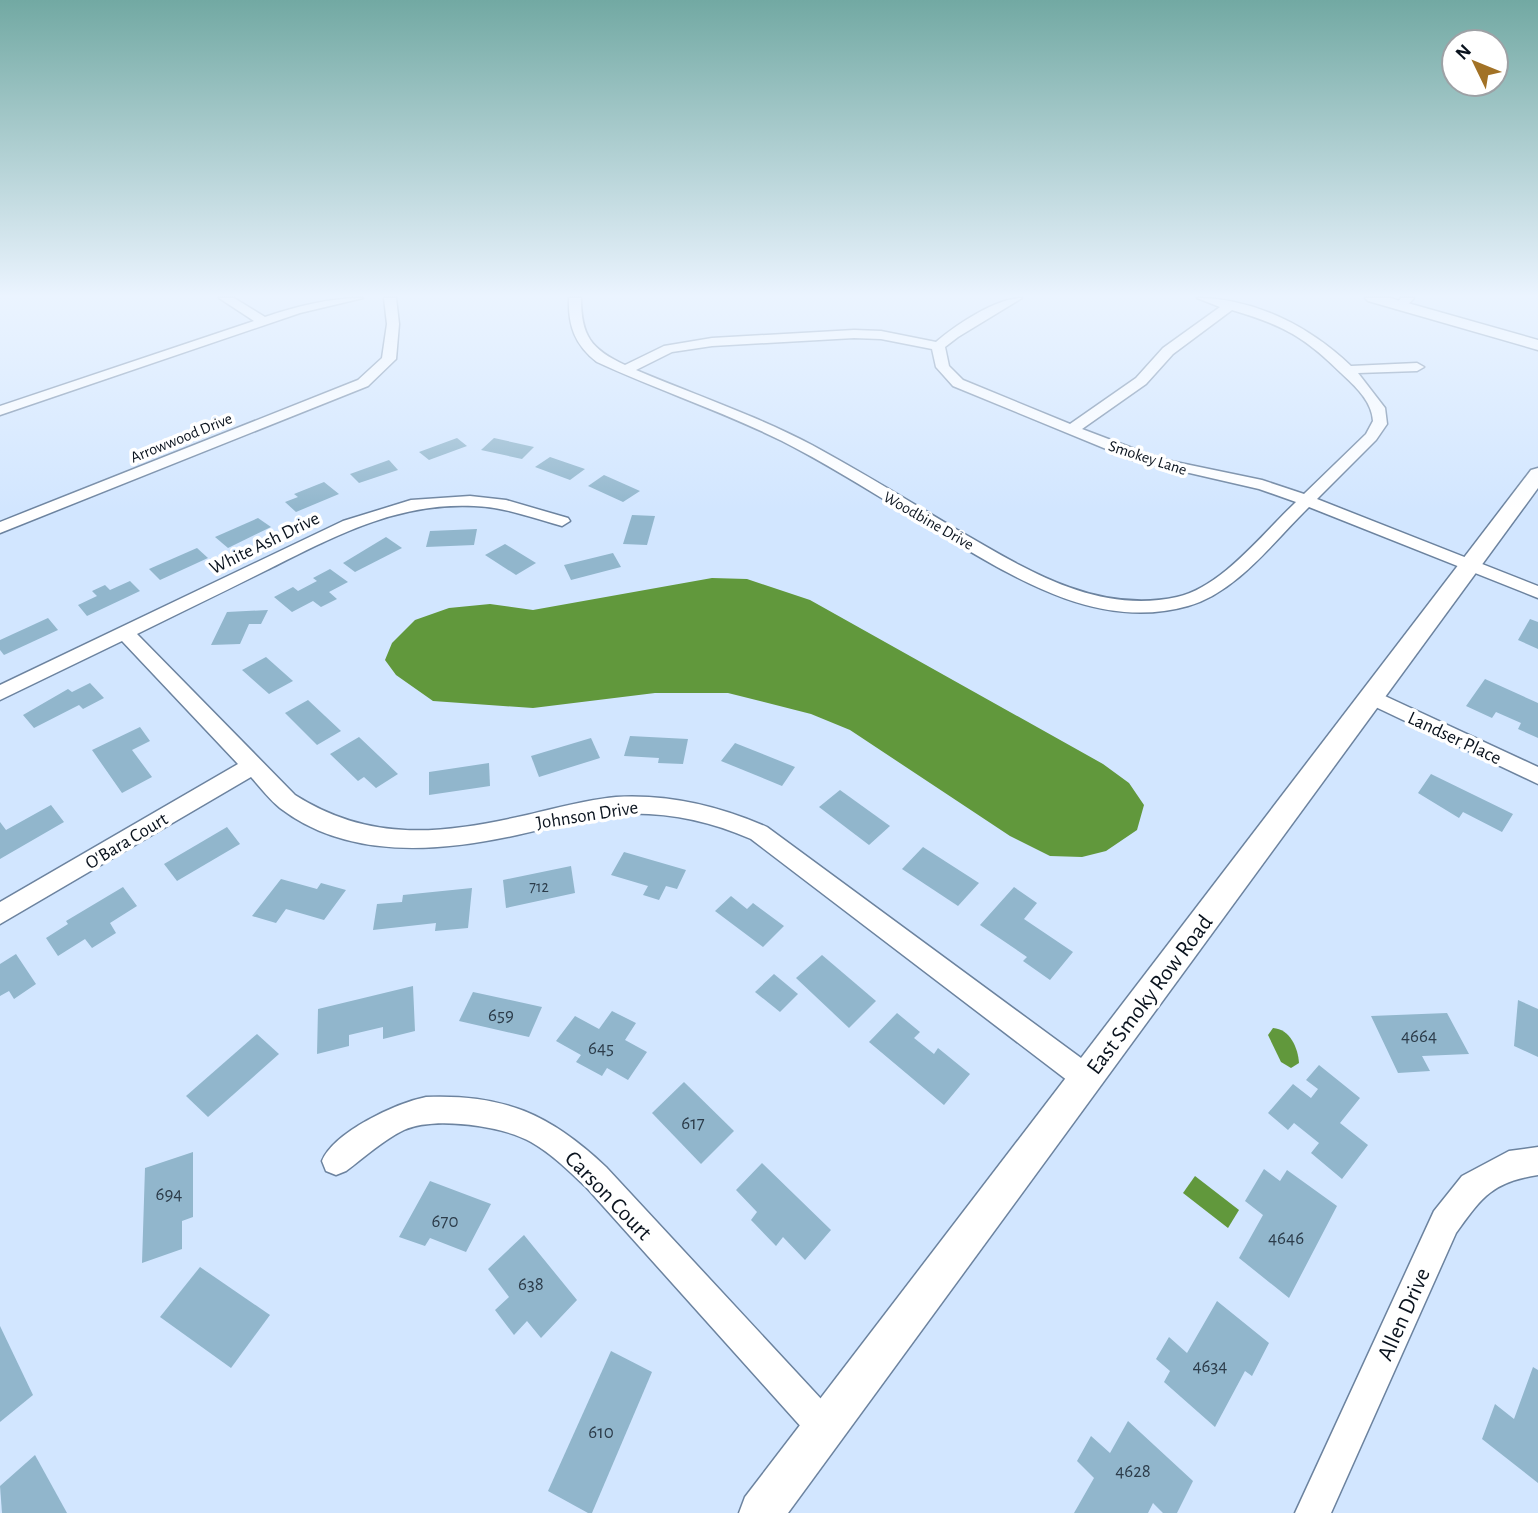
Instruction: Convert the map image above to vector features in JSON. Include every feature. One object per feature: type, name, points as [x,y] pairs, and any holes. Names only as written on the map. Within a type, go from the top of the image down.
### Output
[{"type":"street","points":[[0,411],[124,369]]},
{"type":"street","name":"Arrowwood Drive","points":[[0,528],[363,383],[379,369]]},
{"type":"street","name":"Woodbine Drive","points":[[621,369],[787,438],[1009,568],[1056,591],[1097,603],[1145,607],[1183,602],[1219,586],[1380,425],[1376,404],[1345,370]]},
{"type":"street","name":"Smokey Lane","points":[[944,369],[958,383],[1168,467],[1253,482],[1307,500],[1538,592]]},
{"type":"street","points":[[1071,430],[1141,381],[1152,369]]},
{"type":"street","points":[[1345,370],[1378,369]]},
{"type":"street","name":"East Smoky Row Road","points":[[761,1513],[1538,474]]},
{"type":"street","name":"White Ash Drive","points":[[0,692],[344,527],[388,510],[476,500],[509,503],[562,522]]},
{"type":"street","name":"Johnson Drive","points":[[125,632],[252,766],[304,814],[357,834],[401,841],[450,838],[613,806],[652,805],[691,809],[728,818],[759,833],[1086,1078]]},
{"type":"street","name":"Landser Place","points":[[1372,697],[1538,776]]},
{"type":"street","name":"O'Bara Court","points":[[0,914],[252,766]]},
{"type":"street","name":"Carson Court","points":[[337,1161],[396,1119],[426,1111],[474,1111],[536,1129],[561,1146],[596,1177],[824,1427]]},
{"type":"street","name":"Allen Drive","points":[[1313,1513],[1445,1222],[1472,1185],[1509,1165],[1538,1160]]},
{"type":"shaded area","points":[[712,578],[747,579],[810,600],[1103,764],[1129,783],[1144,805],[1137,830],[1106,851],[1082,857],[1050,856],[1010,836],[850,730],[811,714],[728,693],[655,693],[533,708],[433,701],[396,675],[385,660],[392,643],[415,620],[449,608],[490,604],[533,610]]},
{"type":"shaded area","points":[[1273,1028],[1284,1032],[1295,1046],[1299,1063],[1291,1068],[1281,1062],[1268,1035]]},
{"type":"shaded area","points":[[1195,1176],[1239,1210],[1228,1228],[1183,1193]]},
{"type":"building","points":[[457,438],[467,446],[429,460],[419,452]]},
{"type":"building","points":[[494,438],[534,447],[522,459],[481,450]]},
{"type":"building","points":[[550,457],[585,469],[570,480],[535,467]]},
{"type":"building","points":[[389,460],[398,470],[359,483],[350,474]]},
{"type":"building","points":[[604,475],[640,491],[623,502],[588,486]]},
{"type":"building","points":[[324,482],[339,494],[296,512],[285,502],[298,497],[294,494]]},
{"type":"building","points":[[632,515],[655,516],[647,545],[623,544]]},
{"type":"building","points":[[258,518],[271,527],[228,548],[215,537]]},
{"type":"building","points":[[477,529],[474,545],[426,547],[430,531]]},
{"type":"building","points":[[386,537],[402,548],[355,572],[343,563]]},
{"type":"building","points":[[505,544],[536,563],[516,575],[485,555]]},
{"type":"building","points":[[197,548],[208,558],[160,580],[149,569]]},
{"type":"building","points":[[613,553],[621,567],[571,580],[564,565]]},
{"type":"building","points":[[330,569],[348,582],[329,592],[337,599],[321,607],[313,601],[292,612],[274,597],[293,587],[298,591],[317,581],[313,578]]},
{"type":"building","points":[[130,581],[140,591],[87,616],[78,605],[97,596],[92,591],[105,585],[110,590]]},
{"type":"building","points":[[268,610],[261,624],[249,624],[240,644],[211,645],[227,612]]},
{"type":"building","points":[[48,618],[58,630],[4,655],[0,650],[0,640]]},
{"type":"building","points":[[1530,619],[1538,622],[1538,649],[1518,640]]},
{"type":"building","points":[[266,657],[293,681],[269,694],[242,670]]},
{"type":"building","points":[[1485,679],[1538,703],[1538,738],[1518,729],[1521,723],[1496,712],[1492,718],[1466,706]]},
{"type":"building","points":[[90,683],[104,698],[83,709],[79,705],[34,728],[23,715],[68,689],[72,692]]},
{"type":"building","points":[[308,700],[341,731],[317,745],[285,713]]},
{"type":"building","points":[[140,727],[150,741],[132,750],[152,777],[122,793],[92,750]]},
{"type":"building","points":[[630,736],[688,739],[683,764],[658,763],[659,758],[624,756]]},
{"type":"building","points":[[359,737],[398,774],[376,788],[364,777],[358,781],[330,754]]},
{"type":"building","points":[[591,738],[600,758],[539,777],[531,756]]},
{"type":"building","points":[[735,743],[795,767],[782,786],[721,761]]},
{"type":"building","points":[[489,763],[490,786],[429,795],[429,772]]},
{"type":"building","points":[[1431,774],[1513,814],[1502,832],[1463,812],[1459,818],[1418,793]]},
{"type":"building","points":[[840,790],[890,826],[869,845],[819,807]]},
{"type":"building","points":[[51,805],[64,822],[0,859],[0,822],[6,830]]},
{"type":"building","points":[[227,827],[240,844],[177,881],[164,864]]},
{"type":"building","points":[[923,847],[979,883],[958,906],[902,869]]},
{"type":"building","points":[[624,852],[686,870],[677,889],[666,886],[659,900],[643,895],[648,886],[611,875]]},
{"type":"building","points":[[571,866],[575,893],[506,908],[503,880]]},
{"type":"building","points":[[281,879],[317,889],[321,883],[346,890],[324,920],[286,909],[276,923],[252,916]]},
{"type":"building","points":[[123,887],[137,906],[110,923],[116,933],[92,948],[85,939],[58,956],[46,938],[68,924],[66,921]]},
{"type":"building","points":[[1014,887],[1037,903],[1024,919],[1073,952],[1050,980],[1023,961],[1027,957],[980,925]]},
{"type":"building","points":[[472,888],[468,928],[435,931],[436,923],[373,930],[377,904],[402,902],[403,895]]},
{"type":"building","points":[[731,896],[747,909],[753,903],[784,926],[763,947],[715,911]]},
{"type":"building","points":[[16,954],[36,984],[14,999],[9,991],[0,996],[0,964]]},
{"type":"building","points":[[822,955],[876,1001],[849,1028],[796,978]]},
{"type":"building","points":[[774,974],[798,994],[780,1012],[755,992]]},
{"type":"building","points":[[413,986],[415,1031],[383,1039],[383,1027],[349,1035],[349,1046],[317,1054],[318,1009]]},
{"type":"building","points":[[473,992],[542,1007],[529,1037],[459,1021]]},
{"type":"building","points":[[1518,1000],[1538,1009],[1538,1057],[1514,1046]]},
{"type":"building","points":[[612,1011],[636,1023],[625,1040],[647,1052],[628,1080],[607,1068],[602,1076],[576,1062],[581,1055],[556,1041],[575,1016],[599,1029]]},
{"type":"building","points":[[897,1013],[920,1032],[914,1038],[934,1054],[938,1048],[970,1074],[944,1105],[869,1042]]},
{"type":"building","points":[[1447,1013],[1469,1054],[1422,1056],[1430,1071],[1398,1073],[1371,1016]]},
{"type":"building","points":[[257,1034],[279,1054],[208,1117],[186,1096]]},
{"type":"building","points":[[1319,1065],[1360,1098],[1340,1123],[1368,1145],[1342,1179],[1311,1153],[1319,1143],[1294,1123],[1288,1130],[1268,1113],[1293,1084],[1311,1098],[1318,1089],[1306,1080]]},
{"type":"building","points":[[684,1082],[734,1131],[701,1164],[652,1113]]},
{"type":"building","points":[[193,1152],[193,1217],[182,1221],[182,1249],[142,1263],[145,1168]]},
{"type":"building","points":[[762,1163],[831,1230],[805,1260],[783,1237],[776,1246],[751,1220],[757,1212],[736,1190]]},
{"type":"building","points":[[1264,1169],[1280,1181],[1287,1170],[1337,1206],[1289,1298],[1239,1258],[1263,1215],[1245,1201]]},
{"type":"building","points":[[430,1181],[491,1204],[466,1252],[430,1238],[425,1246],[399,1237]]},
{"type":"building","points":[[524,1235],[577,1300],[541,1338],[527,1321],[514,1335],[495,1310],[509,1297],[488,1269]]},
{"type":"building","points":[[200,1267],[270,1315],[231,1368],[160,1317]]},
{"type":"building","points":[[1217,1301],[1269,1343],[1252,1376],[1245,1371],[1215,1427],[1164,1382],[1170,1371],[1156,1359],[1169,1337],[1187,1353]]},
{"type":"building","points":[[0,1326],[33,1395],[0,1422]]},
{"type":"building","points":[[611,1351],[652,1372],[592,1513],[588,1513],[548,1491]]},
{"type":"building","points":[[1533,1367],[1538,1370],[1538,1483],[1482,1439],[1495,1404],[1514,1419]]},
{"type":"building","points":[[1128,1421],[1193,1481],[1177,1513],[1163,1513],[1153,1503],[1148,1513],[1074,1513],[1094,1478],[1077,1461],[1091,1436],[1110,1453]]},
{"type":"building","points":[[35,1455],[67,1513],[2,1513],[0,1486]]}]
